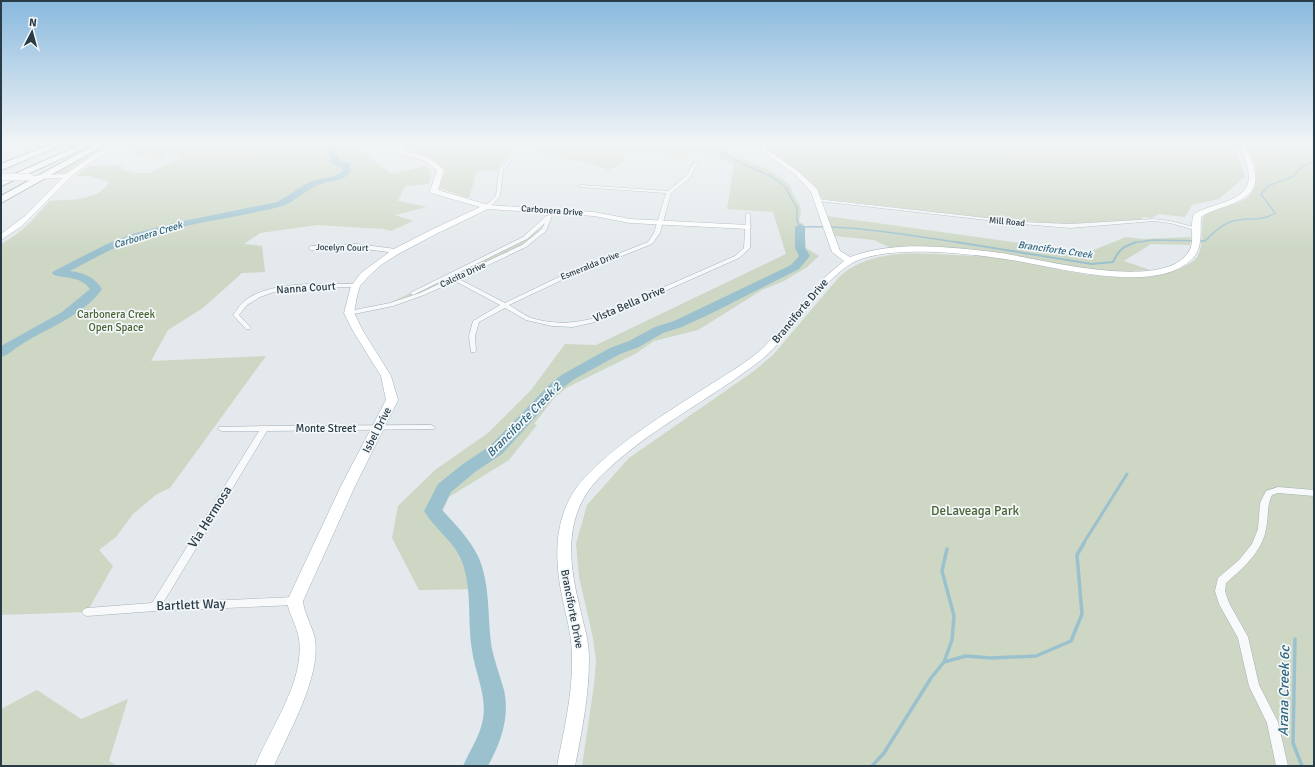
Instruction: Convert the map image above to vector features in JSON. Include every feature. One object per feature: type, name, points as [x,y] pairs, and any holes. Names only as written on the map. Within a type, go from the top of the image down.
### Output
[{"type":"highway","points":[[1,200],[36,180]]},
{"type":"street","points":[[56,180],[58,181],[58,186]]},
{"type":"street","points":[[1,238],[25,221],[64,180]]},
{"type":"street","name":"Carbonera Drive","points":[[438,180],[434,191],[487,207],[552,214],[594,214],[630,221],[748,227]]},
{"type":"street","points":[[348,313],[356,286],[372,267],[396,251],[487,207],[498,196],[500,180]]},
{"type":"street","points":[[580,186],[669,192],[686,180]]},
{"type":"street","points":[[803,180],[814,191],[818,200],[836,252],[837,268]]},
{"type":"street","name":"Branciforte Drive","points":[[566,766],[581,668],[580,640],[567,588],[563,560],[563,536],[569,513],[578,496],[589,479],[611,459],[693,401],[750,364],[765,352],[837,268],[850,260],[860,256],[904,250],[995,255],[1030,260],[1081,271],[1115,274],[1149,272],[1167,269],[1180,264],[1191,256],[1195,249],[1197,216],[1202,211],[1243,196],[1250,186],[1251,180]]},
{"type":"street","name":"Esmeralda Drive","points":[[474,352],[472,336],[476,321],[504,304],[547,284],[650,242],[657,233],[669,192]]},
{"type":"street","name":"Mill Road","points":[[818,200],[1022,223],[1070,226],[1154,220],[1170,222],[1195,232]]},
{"type":"street","name":"Calcita Drive","points":[[348,313],[391,305],[422,294],[524,246],[544,230],[552,214]]},
{"type":"street","name":"Calcita Drive","points":[[362,310],[413,292],[525,238],[552,214]]},
{"type":"street","name":"Vista Bella Drive","points":[[455,279],[504,304],[528,319],[552,324],[573,325],[593,321],[737,257],[747,248],[748,214]]},
{"type":"street","name":"Jocelyn Court","points":[[311,248],[357,246],[396,251]]},
{"type":"street","points":[[836,252],[844,255],[860,256]]},
{"type":"street","points":[[836,252],[850,260]]},
{"type":"street","name":"Nanna Court","points":[[248,328],[236,315],[241,306],[252,297],[282,288],[356,286]]},
{"type":"street","name":"Isbel Drive","points":[[295,601],[348,486],[392,400],[386,376],[348,313]]},
{"type":"street","name":"Monte Street","points":[[222,429],[430,427]]},
{"type":"street","name":"Via Hermosa","points":[[155,607],[265,428]]},
{"type":"street","points":[[1282,766],[1272,722],[1254,686],[1243,637],[1224,604],[1220,591],[1222,581],[1242,563],[1256,546],[1262,529],[1264,503],[1269,493],[1278,490],[1314,493]]},
{"type":"street","points":[[264,766],[299,692],[306,663],[307,640],[303,624],[296,611],[295,601]]},
{"type":"street","name":"Bartlett Way","points":[[87,612],[155,607],[295,601]]},
{"type":"green space","name":"Carbonera Creek Open Space","points":[[102,180],[430,180],[429,184],[405,186],[398,201],[427,207],[395,215],[413,221],[391,231],[383,229],[317,225],[260,233],[244,244],[262,246],[265,272],[242,273],[203,308],[168,330],[151,361],[266,356],[170,488],[157,494],[133,514],[116,537],[99,550],[113,566],[87,612],[1,615],[1,244],[27,225],[49,201],[90,196],[98,193],[109,182]]},
{"type":"green space","points":[[442,180],[474,180],[469,198],[439,188]]},
{"type":"green space","points":[[732,180],[783,180],[791,188],[801,208],[799,222],[804,224],[806,248],[819,256],[807,267],[784,281],[762,290],[698,330],[654,341],[635,354],[568,387],[555,397],[534,424],[537,425],[509,460],[449,497],[436,526],[470,549],[480,589],[419,590],[392,538],[398,506],[435,470],[488,433],[531,390],[565,344],[596,345],[786,254],[773,212],[727,209]]},
{"type":"green space","points":[[806,180],[1242,180],[1219,199],[1192,205],[1185,217],[1159,214],[1151,218],[1143,217],[1141,220],[1062,224],[989,218],[823,199]]},
{"type":"green space","name":"DeLaveaga Park","points":[[1256,180],[1314,180],[1314,766],[582,766],[596,661],[593,638],[579,577],[576,544],[587,505],[629,458],[754,371],[773,355],[840,276],[852,267],[880,257],[925,254],[1002,258],[1083,274],[1126,277],[1160,274],[1188,265],[1197,257],[1201,248],[1203,218],[1214,209],[1243,200],[1249,195],[1256,183]]},
{"type":"green space","points":[[827,216],[1041,246],[1081,255],[1126,237],[1143,239],[1191,237],[1190,245],[1151,244],[1124,261],[1150,270],[1112,272],[1080,269],[1034,259],[994,253],[893,249],[874,240],[834,236]]},
{"type":"green space","points":[[542,227],[522,245],[421,292],[389,303],[502,252],[519,243]]},
{"type":"green space","points":[[37,690],[81,719],[128,699],[109,761],[117,766],[1,766],[1,709]]},
{"type":"waterway","name":"Carbonera Creek","points":[[1,353],[17,341],[66,314],[79,305],[96,289],[89,280],[80,276],[58,273],[111,246],[136,236],[174,226],[280,204],[291,199],[313,184],[330,180]]},
{"type":"waterway","name":"Branciforte Creek","points":[[776,180],[785,187],[797,208],[797,220],[800,227],[861,229],[962,243]]},
{"type":"waterway","name":"Branciforte Creek","points":[[1134,243],[1152,240],[1205,241],[1218,229],[1229,222],[1270,216],[1275,213],[1261,194],[1268,186],[1284,180]]},
{"type":"waterway","name":"Branciforte Creek 2","points":[[475,766],[491,734],[495,705],[493,690],[482,650],[478,594],[471,562],[460,542],[433,511],[444,488],[469,468],[496,450],[555,387],[568,377],[615,351],[634,344],[659,330],[678,324],[795,267],[805,256],[800,248],[800,227]]},
{"type":"waterway","name":"Branciforte Creek","points":[[956,242],[1092,264],[1113,262],[1117,254],[1122,249],[1134,243]]},
{"type":"waterway","points":[[1083,544],[1127,474]]},
{"type":"waterway","points":[[944,662],[966,656],[991,658],[1036,656],[1071,641],[1082,614],[1077,555],[1084,543]]},
{"type":"waterway","points":[[944,662],[952,640],[954,616],[942,571],[947,549]]},
{"type":"waterway","name":"Arana Creek 6c","points":[[1295,639],[1293,743],[1302,766]]},
{"type":"waterway","points":[[872,766],[884,753],[931,678],[944,662]]}]
